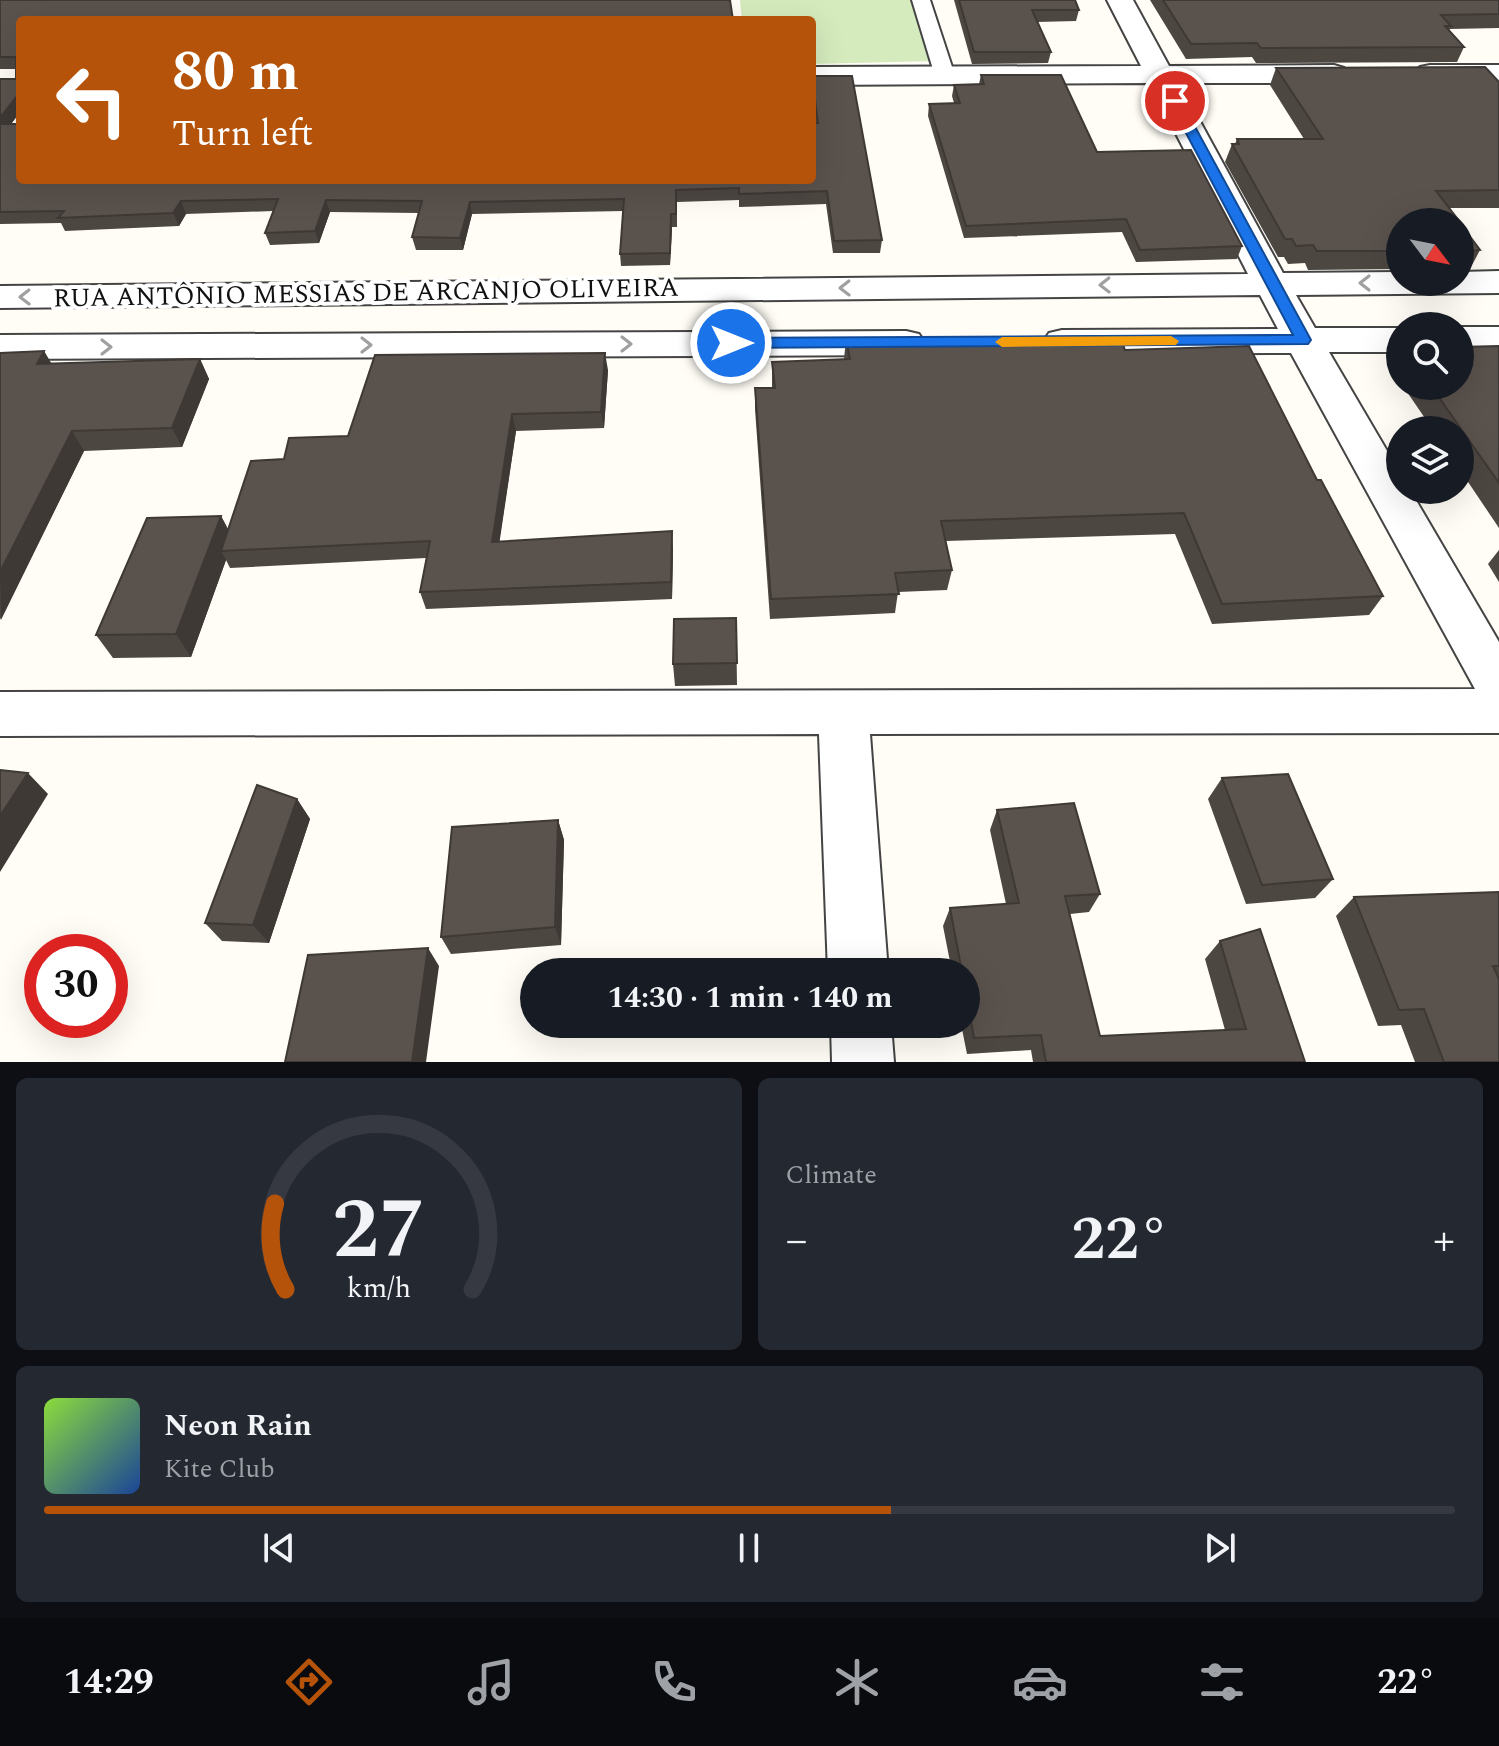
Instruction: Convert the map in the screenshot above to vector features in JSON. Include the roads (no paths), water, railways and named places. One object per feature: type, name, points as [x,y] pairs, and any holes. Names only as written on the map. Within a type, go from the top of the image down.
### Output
[{"type":"street","points":[[1120,0],[1271,283],[1499,686]]},
{"type":"street","points":[[816,76],[1361,73]]},
{"type":"street","points":[[1407,73],[1499,73]]},
{"type":"street","name":"RUA ANTÔNIO MESSIAS DE ARCANJO OLIVEIRA","points":[[0,297],[1499,282]]},
{"type":"street","points":[[1474,339],[1499,339]]},
{"type":"street","points":[[1033,342],[1386,340]]},
{"type":"street","name":"RUA ANTÔNIO MESSIAS DE ARCANJO OLIVEIRA","points":[[0,347],[938,342]]},
{"type":"street","points":[[0,714],[1499,711]]},
{"type":"street","points":[[843,714],[857,958]]},
{"type":"street","points":[[862,1038],[863,1062]]},
{"type":"lane","points":[[921,0],[945,76]]}]
